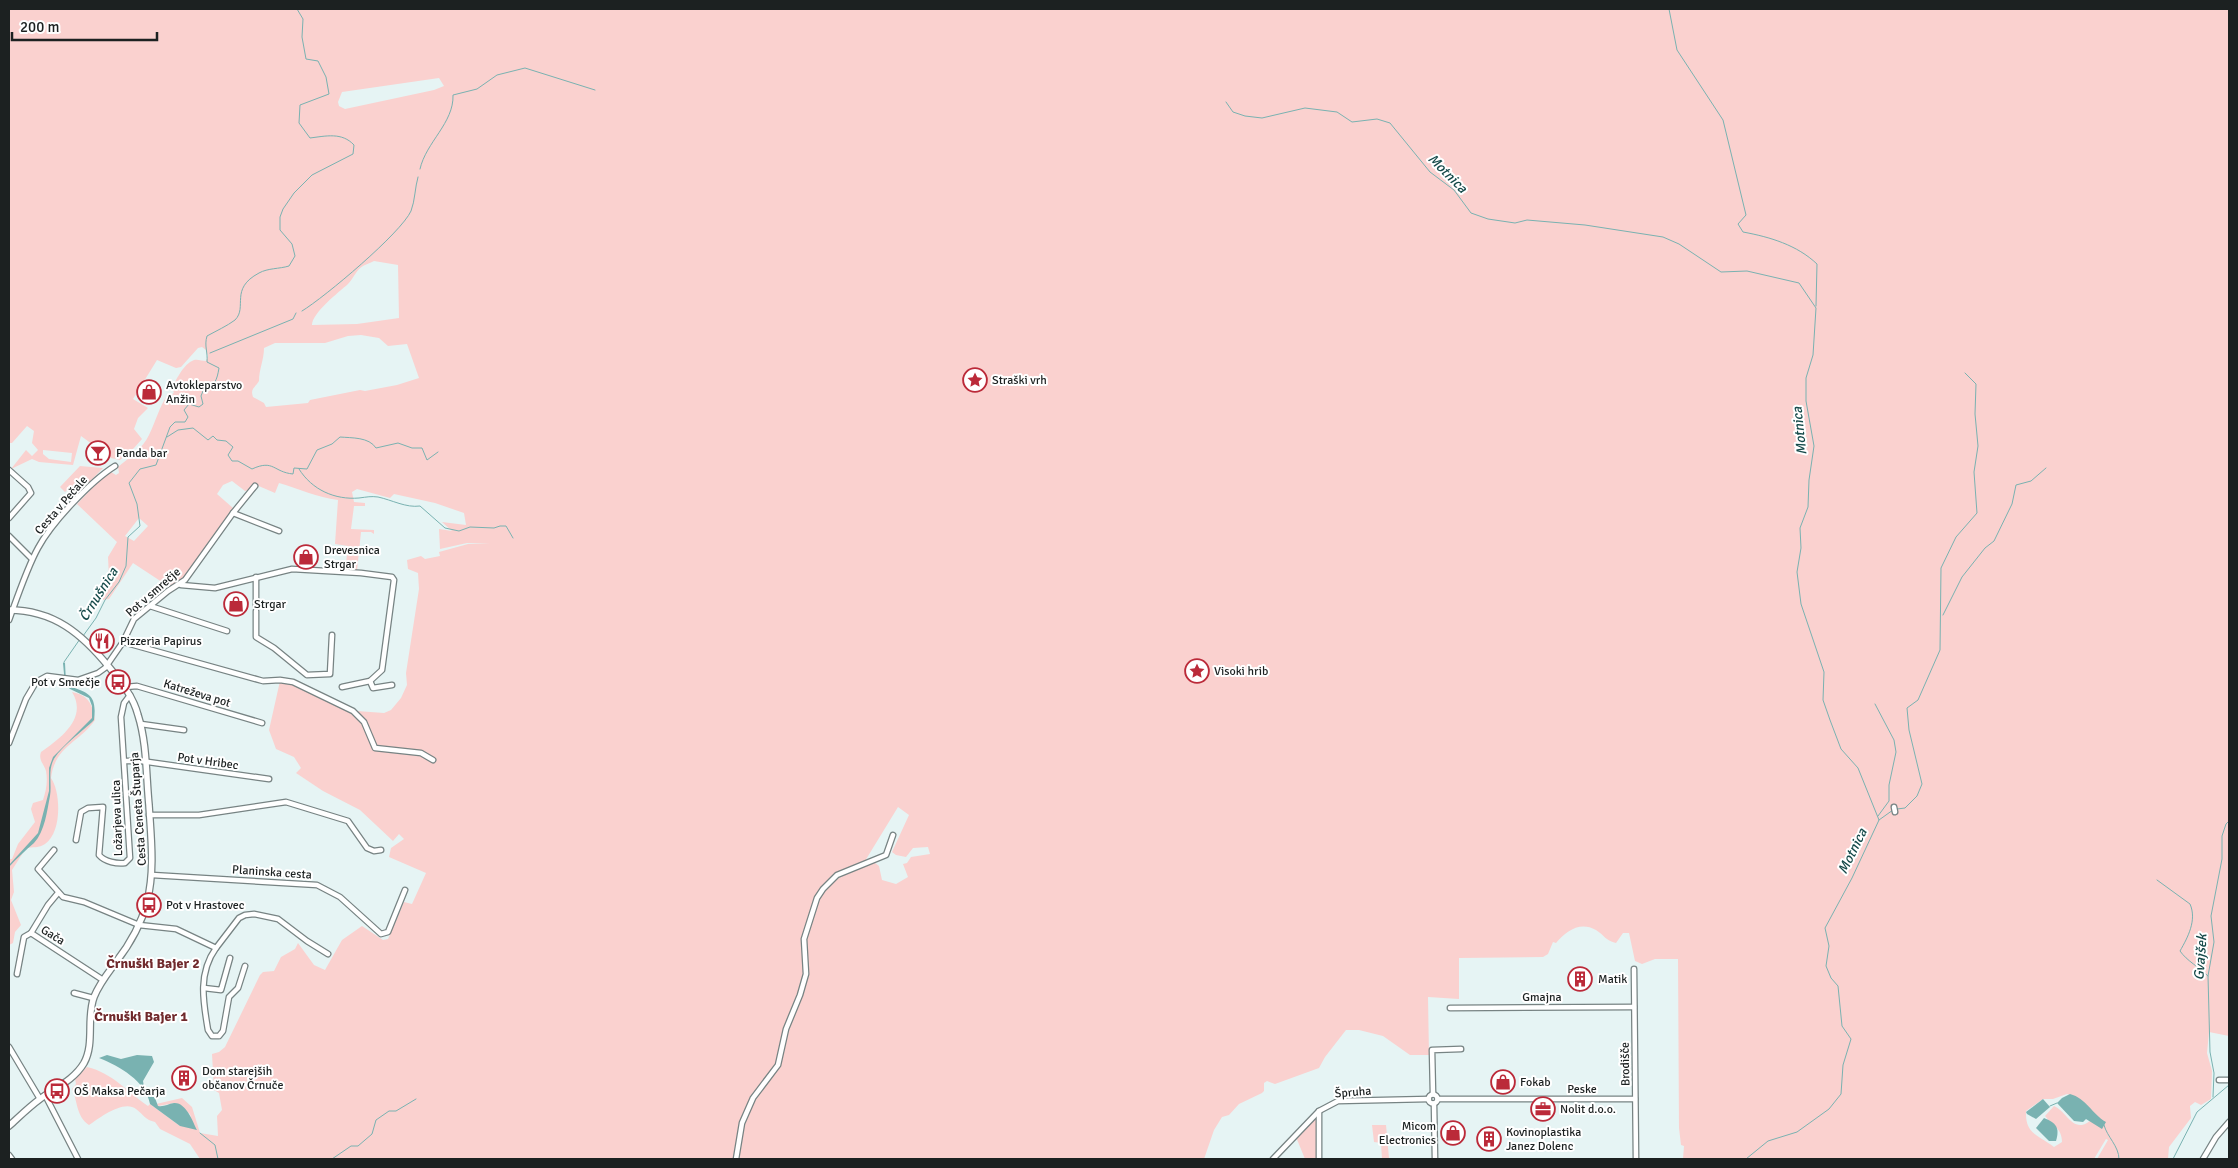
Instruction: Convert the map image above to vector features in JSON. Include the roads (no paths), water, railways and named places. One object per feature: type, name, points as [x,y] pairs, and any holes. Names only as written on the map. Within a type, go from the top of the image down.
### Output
[{"type":"street","name":"Cesta v Pečale","points":[[9,620],[11,610],[32,559],[44,537],[98,479],[115,466]]},
{"type":"street","points":[[9,470],[30,489],[31,493],[9,518]]},
{"type":"street","name":"Pot v smrečje","points":[[107,665],[123,642],[134,619],[168,591],[181,585],[255,486]]},
{"type":"street","points":[[233,513],[279,531]]},
{"type":"street","points":[[9,536],[32,559]]},
{"type":"street","points":[[181,585],[216,588],[292,569],[362,573],[392,577],[394,580],[383,668],[370,681],[342,688]]},
{"type":"street","points":[[256,577],[256,637],[274,648],[306,675],[330,674],[332,635]]},
{"type":"street","points":[[150,606],[227,631]]},
{"type":"street","name":"Cesta Ceneta Štuparja","points":[[9,1126],[42,1097],[75,1074],[84,1062],[89,1045],[89,1017],[93,998],[103,980],[128,946],[139,925],[152,875],[141,724],[130,695],[82,637],[49,616],[11,610]]},
{"type":"street","points":[[123,642],[263,681],[276,680],[297,684],[357,714],[366,727],[373,746],[378,750],[421,753],[433,760]]},
{"type":"street","points":[[9,744],[26,699],[36,682],[47,676],[65,680],[81,680],[98,673],[107,665]]},
{"type":"street","points":[[370,681],[373,688],[392,685]]},
{"type":"street","name":"Katreževa pot","points":[[125,687],[138,686],[262,723]]},
{"type":"street","name":"Cesta Ceneta Štuparja","points":[[125,761],[121,717],[124,703],[130,695]]},
{"type":"street","points":[[141,724],[184,730]]},
{"type":"street","name":"Pot v Hribec","points":[[125,761],[269,779]]},
{"type":"street","name":"Ložarjeva ulica","points":[[76,840],[81,812],[88,808],[103,807],[99,855],[102,859],[118,864],[129,861],[125,761]]},
{"type":"street","points":[[149,814],[199,815],[282,801],[324,815],[344,819],[351,824],[368,848],[374,851],[381,850]]},
{"type":"street","points":[[736,1159],[742,1123],[753,1098],[778,1065],[786,1029],[800,995],[806,974],[804,938],[817,898],[822,889],[837,876],[886,854],[893,835]]},
{"type":"street","points":[[54,850],[38,869],[63,897],[84,902],[139,925],[176,929],[216,948]]},
{"type":"street","name":"Planinska cesta","points":[[152,875],[317,885],[340,897],[381,934],[388,932],[406,890]]},
{"type":"street","points":[[31,932],[48,904],[58,893]]},
{"type":"street","points":[[245,966],[238,988],[229,997],[223,1031],[219,1036],[212,1036],[208,1030],[204,988],[206,965],[216,948],[239,918],[254,914],[278,919],[328,954]]},
{"type":"street","name":"Gača","points":[[17,974],[24,937],[31,932],[103,980]]},
{"type":"street","points":[[204,988],[221,990],[230,958]]},
{"type":"street","name":"Brodišče","points":[[1634,969],[1636,1159]]},
{"type":"street","points":[[74,993],[93,998]]},
{"type":"street","name":"Gmajna","points":[[1450,1008],[1634,1007]]},
{"type":"street","points":[[9,1046],[42,1097],[78,1159]]},
{"type":"street","points":[[1434,1104],[1429,1099],[1433,1094],[1432,1050],[1461,1049]]},
{"type":"street","points":[[2219,1080],[2229,1080]]},
{"type":"street","points":[[1433,1094],[1438,1099],[1434,1104],[1435,1159]]},
{"type":"street","name":"Špruha","points":[[1272,1159],[1319,1111],[1338,1101],[1429,1099]]},
{"type":"street","name":"Peske","points":[[1438,1099],[1635,1099]]},
{"type":"street","points":[[1319,1111],[1319,1158]]},
{"type":"street","points":[[2203,1159],[2216,1137],[2229,1122]]},
{"type":"street","points":[[9,1155],[12,1159]]},
{"type":"water","points":[[63,663],[65,663],[66,682],[69,686],[87,694],[93,701],[94,720],[66,745],[53,761],[50,796],[41,833],[34,843],[9,867],[38,833],[49,791],[49,768],[53,757],[92,718],[92,706],[89,698],[65,685]]},
{"type":"water","points":[[107,1055],[121,1059],[137,1055],[152,1056],[154,1062],[143,1081],[144,1087],[155,1098],[158,1106],[174,1103],[182,1106],[197,1130],[180,1126],[150,1104],[143,1088],[137,1081],[115,1065],[99,1058]]},
{"type":"water","points":[[2070,1094],[2080,1099],[2106,1122],[2102,1129],[2086,1119],[2083,1122],[2074,1121],[2057,1103]]},
{"type":"water","points":[[2043,1099],[2050,1107],[2036,1119],[2027,1114],[2026,1112]]},
{"type":"water","points":[[2044,1118],[2056,1126],[2058,1132],[2056,1141],[2049,1141],[2036,1128]]},
{"type":"waterway","name":"Črnušnica","points":[[83,636],[96,618],[105,600],[119,582],[126,566],[128,537],[140,526],[137,504],[129,483],[140,469],[156,465],[170,427],[175,422],[185,422],[188,417],[184,410],[189,404],[199,407],[203,404],[201,396],[203,391],[213,385],[216,379],[219,368],[207,362],[207,336],[235,320],[239,315],[242,291],[244,285],[250,279],[262,271],[289,266],[295,256],[292,244],[280,230],[280,217],[294,193],[312,175],[353,154],[354,145],[344,138],[334,136],[310,138],[299,123],[300,105],[329,94],[326,77],[318,61],[306,59],[302,37],[303,19],[297,9]]},
{"type":"waterway","points":[[1669,9],[1677,50],[1723,120],[1746,215],[1738,224],[1743,232],[1783,243],[1801,252],[1817,264],[1816,306]]},
{"type":"waterway","points":[[420,169],[423,159],[445,124],[452,105],[453,95],[477,89],[497,75],[525,68],[595,90]]},
{"type":"waterway","name":"Motnica","points":[[1226,102],[1233,112],[1245,116],[1262,118],[1305,108],[1337,112],[1352,122],[1377,119],[1390,123],[1430,172],[1454,190],[1471,213],[1488,219],[1515,223],[1527,220],[1585,225],[1663,237],[1679,244],[1721,272],[1747,271],[1799,283],[1816,308],[1813,355],[1806,378],[1806,401],[1814,446],[1809,480],[1808,507],[1800,528],[1801,548],[1797,572],[1801,604],[1824,672],[1823,700],[1841,749],[1858,768],[1879,820],[1852,878],[1825,928],[1829,946],[1826,966],[1831,978],[1838,986],[1842,1026],[1851,1039],[1843,1065],[1841,1094],[1829,1109],[1797,1132],[1768,1141],[1746,1159]]},
{"type":"waterway","points":[[302,311],[327,293],[393,234],[411,211],[418,177]]},
{"type":"waterway","points":[[210,353],[293,319],[296,313]]},
{"type":"waterway","points":[[1897,809],[1905,808],[1917,796],[1922,784],[1909,730],[1907,708],[1918,700],[1940,650],[1941,568],[1956,537],[1977,513],[1974,472],[1978,446],[1975,414],[1976,384],[1965,373]]},
{"type":"waterway","points":[[167,437],[178,430],[193,428],[208,440],[213,436],[217,440],[226,441],[233,447],[228,455],[232,461],[238,461],[252,469],[265,465],[293,474],[294,468],[307,469],[317,450],[332,444],[340,437],[365,440],[376,448],[398,443],[412,448],[422,448],[427,460],[438,452]]},
{"type":"waterway","points":[[1943,615],[1962,577],[1985,548],[1994,541],[2012,504],[2016,485],[2031,481],[2046,468]]},
{"type":"waterway","points":[[299,469],[310,483],[333,495],[350,498],[378,497],[404,505],[420,506],[445,528],[459,531],[470,527],[494,528],[506,526],[513,538]]},
{"type":"waterway","name":"Črnušnica","points":[[64,664],[80,639]]},
{"type":"waterway","points":[[1875,704],[1894,740],[1896,752],[1889,785],[1889,801],[1878,816]]},
{"type":"waterway","points":[[1879,820],[1893,810]]},
{"type":"waterway","name":"Gvajšek","points":[[2213,1097],[2214,1073],[2210,1052],[2208,976],[2214,942],[2211,916],[2222,859],[2222,836],[2229,821]]},
{"type":"waterway","points":[[2157,880],[2190,904],[2193,916],[2192,922],[2189,934],[2180,951],[2208,976]]},
{"type":"waterway","points":[[2173,1159],[2197,1112],[2229,1085]]},
{"type":"waterway","points":[[332,1159],[351,1146],[358,1146],[372,1134],[376,1120],[389,1111],[396,1111],[416,1099]]},
{"type":"waterway","points":[[2050,1106],[2057,1103]]},
{"type":"waterway","points":[[2104,1125],[2117,1150],[2119,1159]]},
{"type":"waterway","points":[[200,1133],[215,1145],[218,1159]]},
{"type":"place","name":"Straški vrh","points":[[975,380]]},
{"type":"place","name":"Avtokleparstvo Anžin","points":[[149,392]]},
{"type":"place","name":"Panda bar","points":[[98,453]]},
{"type":"place","name":"Drevesnica Strgar","points":[[306,557]]},
{"type":"place","name":"Strgar","points":[[236,604]]},
{"type":"place","name":"Pizzeria Papirus","points":[[102,641]]},
{"type":"place","name":"Visoki hrib","points":[[1197,671]]},
{"type":"place","name":"Pot v Smrečje","points":[[118,682]]},
{"type":"place","name":"Pot v Hrastovec","points":[[149,905]]},
{"type":"place","name":"Matik","points":[[1580,979]]},
{"type":"place","name":"Dom starejših občanov Črnuče","points":[[184,1078]]},
{"type":"place","name":"Fokab","points":[[1503,1082]]},
{"type":"place","name":"OŠ Maksa Pečarja","points":[[57,1091]]},
{"type":"place","name":"Nolit d.o.o.","points":[[1543,1109]]},
{"type":"place","name":"Micom Electronics","points":[[1453,1133]]},
{"type":"place","name":"Kovinoplastika Janez Dolenc","points":[[1489,1139]]},
{"type":"district","name":"Črnuški Bajer 2","points":[[153,963]]},
{"type":"district","name":"Črnuški Bajer 1","points":[[141,1016]]}]
